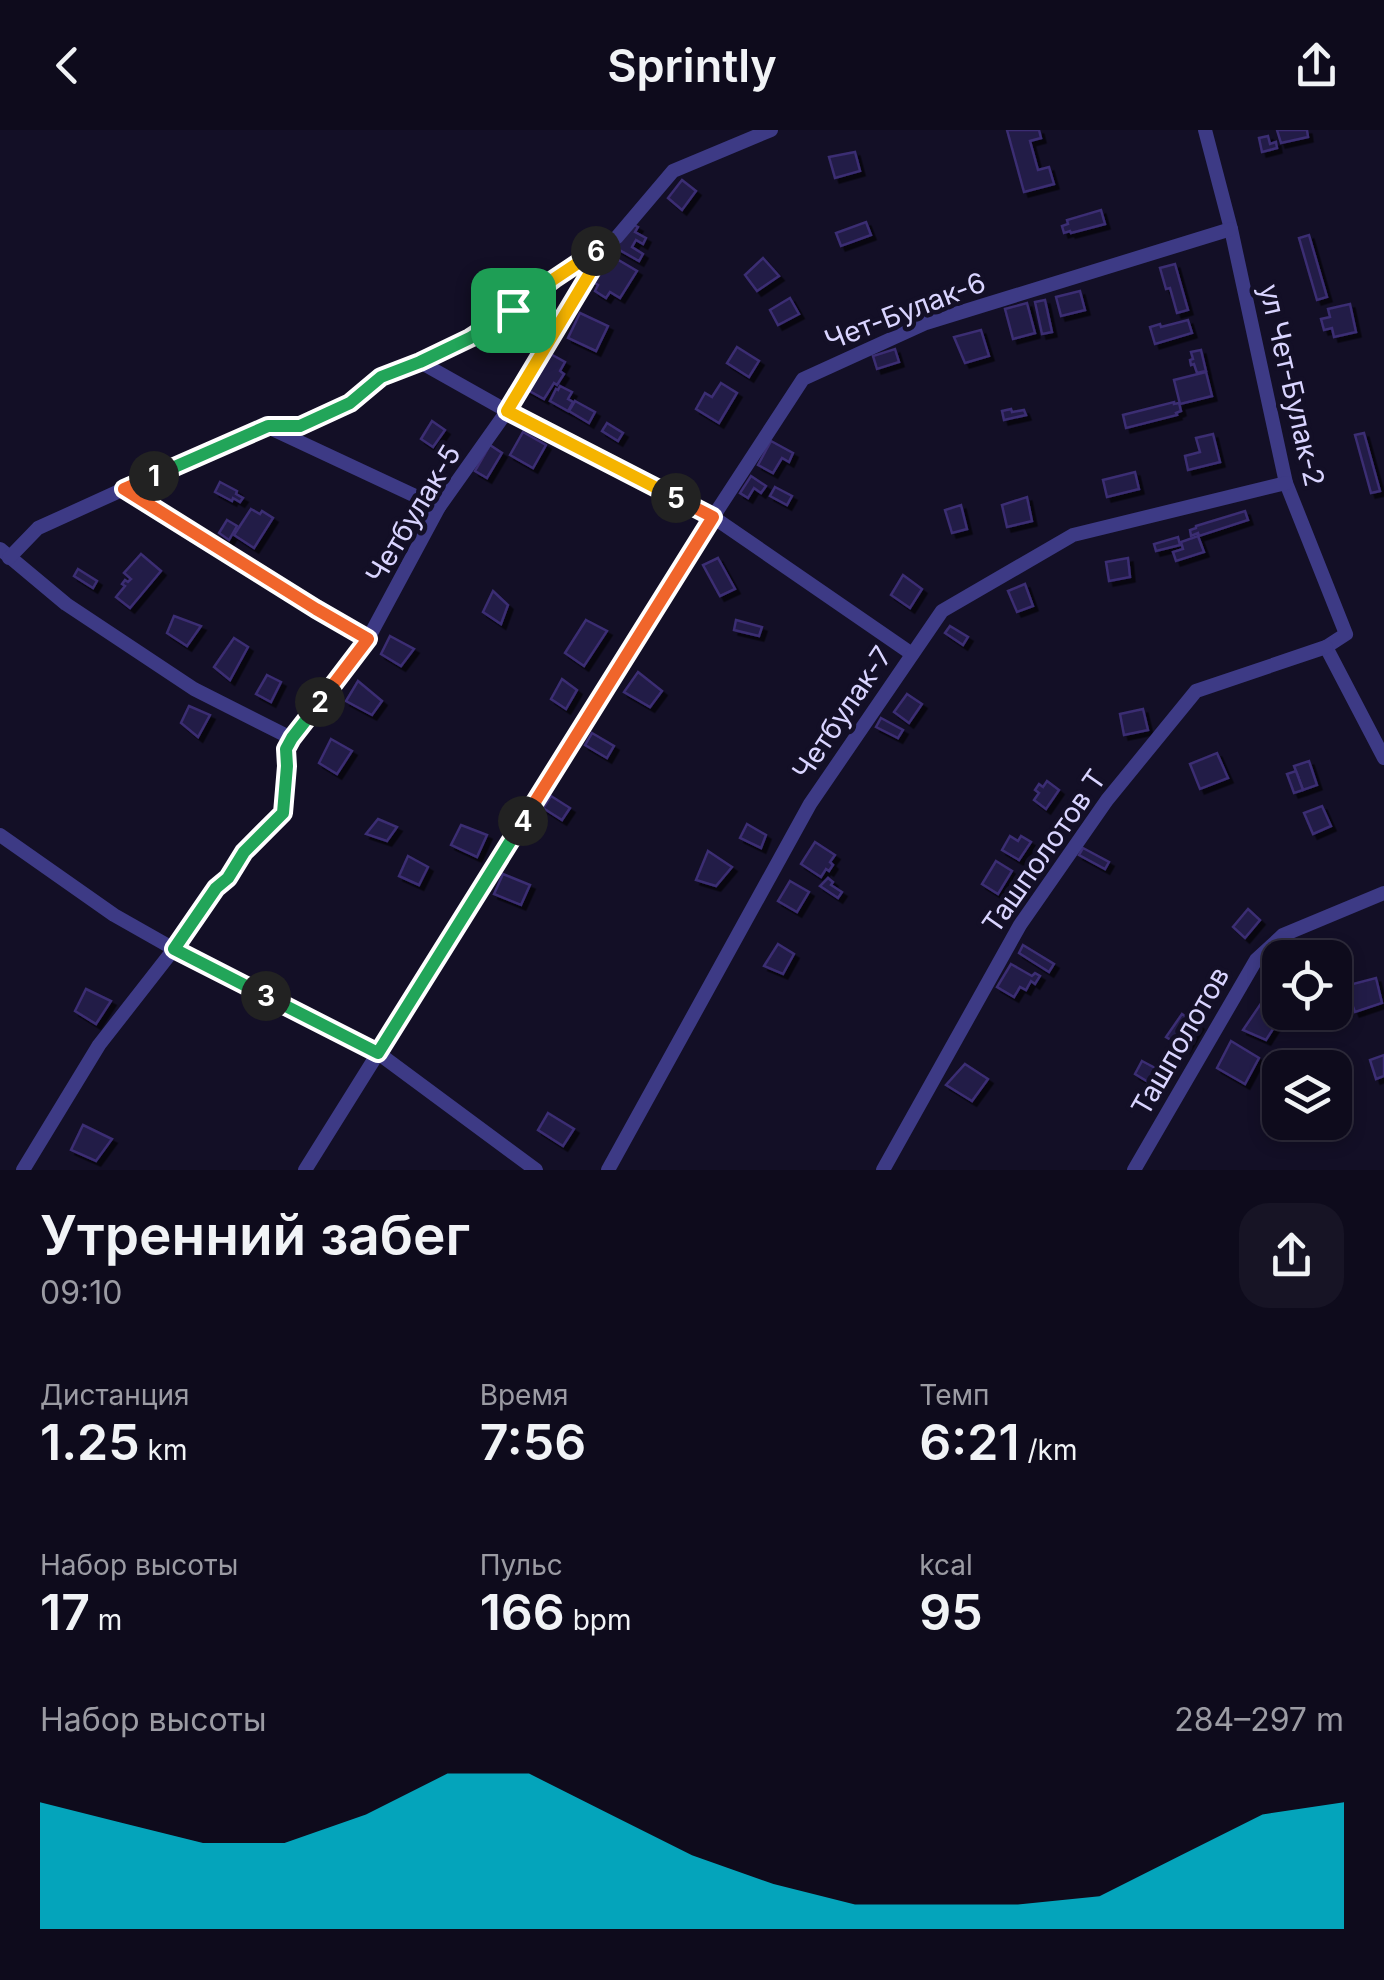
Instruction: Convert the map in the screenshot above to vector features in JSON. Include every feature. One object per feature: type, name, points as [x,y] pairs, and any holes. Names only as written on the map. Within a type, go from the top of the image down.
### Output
[{"type":"street","name":"Четбулак-5","points":[[23,1170],[100,1045],[244,852],[283,813],[286,749],[292,738],[368,639],[439,507],[507,411],[608,243],[673,171],[770,130]]},
{"type":"street","name":"ул Чет-Булак-2","points":[[1205,130],[1286,483],[1346,634],[1326,647]]},
{"type":"street","name":"Чет-Булак-6","points":[[305,1170],[803,379],[926,323],[1230,229]]},
{"type":"street","points":[[292,738],[194,689],[66,604],[4,553],[38,528],[268,426],[300,426],[350,403],[381,377],[470,338],[608,243]]},
{"type":"street","points":[[420,362],[713,517],[912,654]]},
{"type":"street","points":[[268,426],[439,507]]},
{"type":"street","name":"Четбулак-7","points":[[608,1170],[810,804],[942,611],[1073,536],[1286,483]]},
{"type":"street","points":[[124,489],[368,639]]},
{"type":"street","points":[[1326,647],[1384,758]]},
{"type":"street","name":"Ташполотов Т","points":[[883,1170],[1020,925],[1107,800],[1196,691],[1326,647]]},
{"type":"street","points":[[0,835],[114,915],[378,1053],[536,1170]]},
{"type":"street","name":"Ташполотов","points":[[1134,1170],[1256,960],[1283,935],[1384,893]]},
{"type":"building","points":[[1007,130],[1039,130],[1041,138],[1030,141],[1038,170],[1049,167],[1054,184],[1024,192]]},
{"type":"building","points":[[1277,130],[1307,130],[1308,137],[1281,143]]},
{"type":"building","points":[[1268,136],[1270,144],[1276,142],[1277,148],[1262,152],[1259,138]]},
{"type":"building","points":[[855,152],[860,171],[835,178],[829,157]]},
{"type":"building","points":[[682,180],[696,191],[682,210],[668,198]]},
{"type":"building","points":[[1101,210],[1105,224],[1064,233],[1062,226],[1068,224],[1067,220]]},
{"type":"building","points":[[866,222],[871,235],[841,246],[836,233]]},
{"type":"building","points":[[630,223],[638,227],[635,232],[646,238],[643,244],[636,240],[632,247],[643,254],[639,261],[616,248]]},
{"type":"building","points":[[1309,235],[1327,297],[1317,300],[1299,238]]},
{"type":"building","points":[[610,255],[637,271],[620,298],[610,292],[606,298],[595,291],[598,285],[593,282]]},
{"type":"building","points":[[763,258],[779,276],[757,291],[745,275]]},
{"type":"building","points":[[1175,264],[1188,310],[1177,313],[1160,268]]},
{"type":"building","points":[[1080,291],[1085,310],[1061,316],[1056,297]]},
{"type":"building","points":[[790,298],[799,314],[778,325],[770,310]]},
{"type":"building","points":[[1045,300],[1052,332],[1042,334],[1035,302]]},
{"type":"building","points":[[1027,303],[1035,333],[1013,339],[1005,309]]},
{"type":"building","points":[[1350,304],[1356,332],[1334,337],[1332,328],[1324,330],[1321,319],[1330,317],[1328,309]]},
{"type":"building","points":[[580,313],[608,326],[596,351],[568,338]]},
{"type":"building","points":[[1188,320],[1192,333],[1155,344],[1150,327]]},
{"type":"building","points":[[981,330],[989,356],[965,363],[954,337]]},
{"type":"building","points":[[737,347],[759,361],[749,377],[727,363]]},
{"type":"building","points":[[895,349],[899,362],[877,369],[873,356]]},
{"type":"building","points":[[1201,350],[1206,371],[1197,373],[1191,365],[1191,352]]},
{"type":"building","points":[[547,352],[565,362],[560,371],[564,374],[544,399],[526,389]]},
{"type":"building","points":[[1206,372],[1212,396],[1180,404],[1174,380]]},
{"type":"building","points":[[721,383],[737,393],[719,423],[696,409],[705,393],[712,397]]},
{"type":"building","points":[[560,386],[572,392],[568,399],[573,402],[568,411],[550,401]]},
{"type":"building","points":[[575,401],[595,412],[589,423],[569,411]]},
{"type":"building","points":[[1179,403],[1181,411],[1177,415],[1126,428],[1123,415]]},
{"type":"building","points":[[1024,410],[1026,415],[1004,420],[1002,411]]},
{"type":"building","points":[[432,421],[445,430],[433,447],[421,439]]},
{"type":"building","points":[[607,423],[623,433],[618,441],[602,431]]},
{"type":"building","points":[[523,432],[546,445],[533,468],[510,455]]},
{"type":"building","points":[[1364,433],[1380,491],[1371,493],[1355,435]]},
{"type":"building","points":[[1213,434],[1220,462],[1188,470],[1185,456],[1200,452],[1196,438]]},
{"type":"building","points":[[771,441],[793,453],[789,462],[782,458],[773,473],[758,465]]},
{"type":"building","points":[[490,445],[502,453],[487,478],[475,471]]},
{"type":"building","points":[[1135,472],[1139,489],[1107,497],[1103,480]]},
{"type":"building","points":[[751,476],[766,486],[761,493],[754,488],[748,498],[740,493]]},
{"type":"building","points":[[220,482],[237,491],[243,498],[240,502],[215,492]]},
{"type":"building","points":[[775,487],[792,496],[787,505],[770,496]]},
{"type":"building","points":[[1027,497],[1032,521],[1007,527],[1002,505]]},
{"type":"building","points":[[961,505],[967,529],[952,533],[945,510]]},
{"type":"building","points":[[251,509],[273,518],[254,548],[234,535]]},
{"type":"building","points":[[1245,511],[1248,520],[1191,536],[1190,530],[1196,526]]},
{"type":"building","points":[[227,520],[237,526],[229,540],[219,533]]},
{"type":"building","points":[[1198,536],[1204,552],[1176,561],[1173,552],[1183,549],[1181,542]]},
{"type":"building","points":[[1178,537],[1180,545],[1156,551],[1154,544]]},
{"type":"building","points":[[141,554],[161,571],[130,608],[116,597],[125,580],[131,579],[124,573]]},
{"type":"building","points":[[718,558],[735,589],[720,596],[703,565]]},
{"type":"building","points":[[1128,558],[1130,577],[1109,581],[1106,562]]},
{"type":"building","points":[[78,569],[97,581],[93,588],[74,576]]},
{"type":"building","points":[[903,575],[922,589],[910,608],[891,595]]},
{"type":"building","points":[[1025,584],[1033,606],[1017,612],[1008,591]]},
{"type":"building","points":[[493,591],[508,605],[501,624],[483,612]]},
{"type":"building","points":[[174,616],[201,626],[187,646],[167,633]]},
{"type":"building","points":[[586,620],[607,631],[584,666],[565,653]]},
{"type":"building","points":[[736,620],[762,627],[759,636],[734,630]]},
{"type":"building","points":[[950,626],[968,637],[963,645],[945,633]]},
{"type":"building","points":[[390,636],[414,649],[401,666],[381,654]]},
{"type":"building","points":[[234,638],[248,647],[230,680],[214,667]]},
{"type":"building","points":[[638,672],[662,691],[650,707],[624,692]]},
{"type":"building","points":[[267,675],[281,682],[271,702],[256,694]]},
{"type":"building","points":[[562,679],[577,690],[566,709],[551,699]]},
{"type":"building","points":[[358,681],[382,701],[372,715],[346,701]]},
{"type":"building","points":[[907,694],[922,704],[909,723],[894,712]]},
{"type":"building","points":[[189,706],[210,715],[198,737],[181,723]]},
{"type":"building","points":[[1143,709],[1148,730],[1124,735],[1120,714]]},
{"type":"building","points":[[881,718],[903,730],[898,738],[876,727]]},
{"type":"building","points":[[592,733],[614,746],[607,758],[585,745]]},
{"type":"building","points":[[331,739],[352,751],[337,774],[319,763]]},
{"type":"building","points":[[1217,753],[1228,778],[1200,789],[1190,764]]},
{"type":"building","points":[[1309,761],[1317,785],[1303,790],[1294,766]]},
{"type":"building","points":[[1296,771],[1303,790],[1294,793],[1287,774]]},
{"type":"building","points":[[1047,781],[1059,790],[1046,809],[1034,800],[1039,784],[1043,787]]},
{"type":"building","points":[[551,796],[570,808],[562,820],[543,808]]},
{"type":"building","points":[[1322,806],[1331,826],[1313,834],[1304,813]]},
{"type":"building","points":[[378,819],[397,827],[387,841],[366,834]]},
{"type":"building","points":[[747,824],[766,835],[761,848],[740,838]]},
{"type":"building","points":[[461,825],[487,835],[477,857],[451,845]]},
{"type":"building","points":[[1010,836],[1018,841],[1021,836],[1031,842],[1019,860],[1002,850]]},
{"type":"building","points":[[815,842],[835,855],[830,862],[833,865],[821,877],[801,864]]},
{"type":"building","points":[[1083,848],[1109,862],[1105,869],[1079,855]]},
{"type":"building","points":[[708,851],[732,867],[716,886],[696,880]]},
{"type":"building","points":[[408,856],[428,867],[419,885],[399,876]]},
{"type":"building","points":[[996,861],[1012,871],[998,894],[982,884]]},
{"type":"building","points":[[503,874],[530,885],[521,905],[494,894]]},
{"type":"building","points":[[828,878],[842,892],[838,898],[820,886]]},
{"type":"building","points":[[790,881],[809,892],[797,912],[778,901]]},
{"type":"building","points":[[1248,909],[1260,920],[1245,938],[1233,927]]},
{"type":"building","points":[[778,944],[794,954],[783,974],[764,966]]},
{"type":"building","points":[[1023,945],[1054,964],[1049,972],[1019,953]]},
{"type":"building","points":[[1011,964],[1032,976],[1040,976],[1026,990],[1020,987],[1014,997],[997,987]]},
{"type":"building","points":[[1376,978],[1382,1003],[1355,1012],[1352,984]]},
{"type":"building","points":[[86,989],[111,1001],[96,1024],[75,1011]]},
{"type":"building","points":[[1262,1002],[1262,1030],[1272,1030],[1266,1040],[1243,1030]]},
{"type":"building","points":[[1182,1014],[1199,1025],[1185,1048],[1166,1037]]},
{"type":"building","points":[[1231,1041],[1259,1058],[1245,1084],[1217,1068]]},
{"type":"building","points":[[1384,1055],[1384,1076],[1376,1079],[1370,1060]]},
{"type":"building","points":[[1142,1061],[1157,1069],[1150,1083],[1135,1074]]},
{"type":"building","points":[[965,1064],[988,1079],[972,1101],[946,1085]]},
{"type":"building","points":[[548,1113],[574,1129],[563,1146],[538,1130]]},
{"type":"building","points":[[83,1125],[112,1139],[96,1161],[71,1150]]},
{"type":"route","points":[[608,243],[507,411],[713,517],[378,1053],[174,949],[244,852],[283,813],[286,749],[368,639],[124,489],[268,426],[300,426],[350,403],[381,377],[470,338],[513,310],[608,243]]}]
